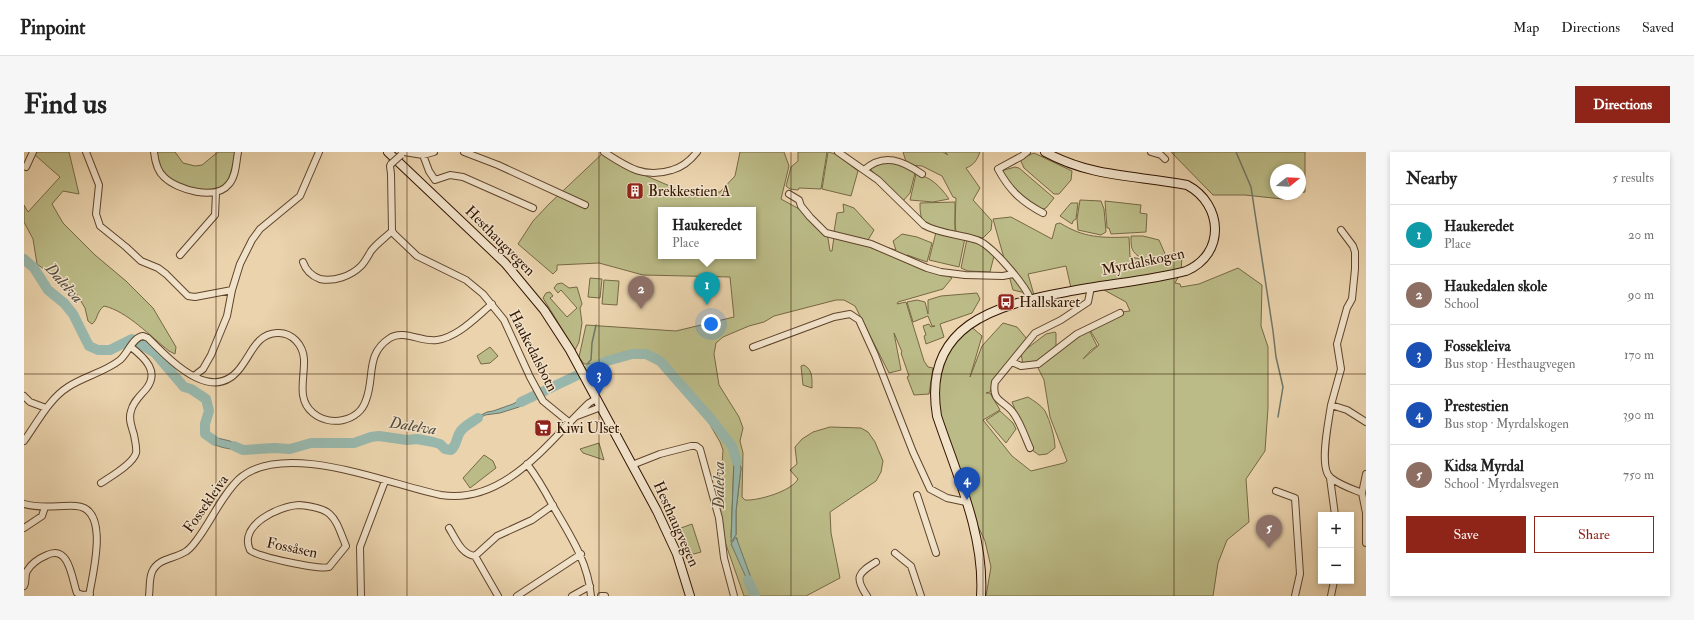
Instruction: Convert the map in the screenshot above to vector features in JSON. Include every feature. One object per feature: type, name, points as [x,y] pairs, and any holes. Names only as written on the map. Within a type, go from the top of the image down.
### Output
[{"type":"main road","name":"Hesthaugvegen","points":[[388,152],[489,247],[520,280],[544,310],[576,362],[601,407],[671,541],[683,572],[690,596]]},
{"type":"main road","name":"Myrdalskogen","points":[[981,596],[982,576],[979,548],[966,502],[937,416],[934,391],[938,366],[950,344],[963,329],[972,322],[992,312],[1030,298],[1176,273],[1192,268],[1204,258],[1213,243],[1215,235],[1214,216],[1204,198],[1197,190],[1187,185],[1110,175],[1069,163],[1045,152]]},
{"type":"street","points":[[26,167],[34,152]]},
{"type":"street","points":[[86,152],[99,185],[96,214],[97,221],[100,226],[132,251],[141,261],[158,268],[166,274],[188,296],[195,297],[232,290]]},
{"type":"street","points":[[154,152],[156,163],[160,172],[173,184],[188,190],[216,193],[223,190],[233,179],[238,152]]},
{"type":"street","points":[[24,441],[46,408],[65,389],[110,367],[120,360],[140,336],[148,338],[179,366],[194,376],[203,369],[211,355],[227,316],[232,290],[240,264],[252,240],[260,229],[300,196],[320,152]]},
{"type":"street","points":[[303,262],[304,268],[318,278],[336,279],[347,276],[361,266],[375,247],[392,231],[391,164],[403,153],[423,155],[434,152]]},
{"type":"street","points":[[464,152],[498,165],[585,205]]},
{"type":"street","points":[[604,152],[632,169],[647,174],[657,174],[679,168],[688,162],[697,152]]},
{"type":"street","points":[[838,152],[864,170],[888,190],[924,225],[982,242],[997,254],[1028,292],[1030,298]]},
{"type":"street","points":[[1151,152],[1165,158]]},
{"type":"street","points":[[1022,153],[998,169],[1004,181],[1016,195],[1042,213]]},
{"type":"street","points":[[423,155],[429,171],[435,180],[450,175],[463,176],[533,208]]},
{"type":"street","points":[[864,170],[876,161],[892,158],[905,162],[922,174]]},
{"type":"street","points":[[180,255],[215,215],[216,193]]},
{"type":"street","points":[[789,194],[799,200],[810,217],[826,233],[871,244],[927,268],[941,272],[965,275],[1003,276],[1013,274]]},
{"type":"street","points":[[1335,512],[1330,478],[1324,466],[1331,405],[1342,369],[1337,344],[1352,299],[1355,269],[1355,252],[1353,246],[1341,230]]},
{"type":"street","name":"Haukedalsbotn","points":[[392,231],[417,256],[466,280],[478,288],[492,304],[509,328],[540,398],[547,406],[570,423]]},
{"type":"street","name":"Myrdalskogen","points":[[1030,448],[1014,413],[997,398],[993,390],[995,382],[1035,333],[1061,320],[1088,302],[1091,287]]},
{"type":"street","name":"Haukedalsbotn","points":[[194,376],[208,382],[224,381],[238,372],[255,344],[262,337],[276,333],[288,334],[297,341],[302,352],[304,365],[302,390],[308,408],[318,416],[328,420],[341,421],[353,416],[364,406],[368,393],[374,356],[382,345],[391,337],[410,336],[431,341],[442,339],[458,332],[492,304]]},
{"type":"street","points":[[1012,362],[1021,366],[1038,364],[1078,334],[1120,313]]},
{"type":"street","points":[[753,347],[834,317],[847,314],[854,316],[859,320],[875,355],[913,452],[930,490],[947,498],[966,502]]},
{"type":"street","points":[[101,483],[123,468],[136,452],[136,442],[130,421],[131,410],[136,400],[150,384],[152,374],[148,362],[131,347]]},
{"type":"street","points":[[24,396],[30,402],[46,408]]},
{"type":"street","name":"Fossekleiva","points":[[149,596],[152,572],[162,562],[188,550],[198,539],[236,482],[246,474],[257,469],[284,464],[311,463],[441,495],[467,496],[495,487],[527,464],[577,416],[588,403],[596,399]]},
{"type":"street","points":[[1331,405],[1346,410],[1366,422]]},
{"type":"street","name":"Fossekleiva","points":[[577,416],[601,407]]},
{"type":"street","points":[[632,465],[654,456],[691,446],[696,446],[700,449],[719,518],[724,558],[734,596]]},
{"type":"street","points":[[527,464],[540,482],[581,554],[590,586],[591,596]]},
{"type":"street","points":[[1366,474],[1362,494],[1366,512],[1366,543]]},
{"type":"street","points":[[1330,478],[1362,494]]},
{"type":"street","points":[[361,596],[360,547],[385,481]]},
{"type":"street","points":[[1276,491],[1295,498],[1300,574],[1294,596]]},
{"type":"street","points":[[917,495],[936,553]]},
{"type":"street","points":[[24,504],[45,507],[80,506],[87,509],[92,515],[96,526],[97,541],[89,595],[77,593],[69,564],[61,555],[54,553],[42,557],[28,570],[24,586]]},
{"type":"street","name":"Fossåsen","points":[[299,505],[313,507],[330,513],[337,524],[346,546],[332,565],[327,568],[322,568],[258,555],[250,550],[247,542],[252,530],[266,516],[282,507],[299,505]]},
{"type":"street","points":[[475,556],[493,538],[532,520],[553,505]]},
{"type":"street","points":[[24,528],[42,516],[45,507]]},
{"type":"street","points":[[449,528],[461,549],[467,554],[475,556],[498,596]]},
{"type":"street","points":[[346,546],[360,547]]},
{"type":"street","points":[[895,553],[911,566],[921,596]]},
{"type":"street","points":[[517,596],[581,554]]},
{"type":"street","points":[[866,596],[859,585],[861,574],[862,571],[876,562]]},
{"type":"street","points":[[1331,596],[1333,584]]},
{"type":"street","points":[[572,596],[590,586]]},
{"type":"green space","points":[[35,152],[69,152],[79,194],[63,191],[52,204],[63,223],[95,255],[126,281],[153,308],[176,347],[175,354],[169,351],[130,319],[113,309],[104,306],[101,308],[92,324],[88,321],[85,308],[76,293],[37,264],[33,239],[24,222],[24,205],[28,212],[60,177],[35,155]]},
{"type":"green space","points":[[156,152],[175,152],[183,163],[195,166],[202,165],[218,152],[235,152],[233,171],[230,179],[224,186],[212,190],[186,187],[170,179],[163,172],[160,168]]},
{"type":"green space","points":[[740,152],[784,152],[789,166],[781,199],[801,210],[827,232],[830,251],[832,251],[834,237],[871,243],[896,250],[893,241],[902,234],[917,237],[932,243],[927,262],[907,255],[952,278],[943,289],[898,302],[897,304],[906,302],[924,361],[928,367],[933,368],[929,394],[914,395],[907,377],[909,376],[901,353],[902,352],[894,333],[901,370],[889,373],[855,306],[844,300],[836,300],[774,316],[764,322],[749,326],[723,337],[716,343],[714,354],[719,385],[739,417],[743,428],[740,441],[743,453],[742,497],[745,500],[766,497],[782,491],[795,483],[798,479],[790,470],[797,464],[795,447],[802,439],[813,432],[830,427],[861,428],[868,432],[875,442],[883,461],[881,472],[876,481],[830,512],[831,533],[840,578],[806,596],[744,596],[718,522],[723,450],[709,423],[664,363],[654,355],[644,351],[635,350],[588,364],[584,364],[579,357],[586,325],[676,331],[734,317],[730,277],[643,275],[599,263],[557,265],[557,270],[553,274],[518,244],[533,221],[603,153],[625,167],[684,192],[720,192],[735,176]],"holes":[[[732,450],[741,468],[736,511],[736,535],[731,537],[734,459]],[[737,538],[737,543],[754,586],[731,544]]]},
{"type":"green space","points":[[798,152],[827,152],[821,189],[799,188],[798,190],[790,189],[786,186],[791,167],[798,161]]},
{"type":"green space","points":[[828,152],[836,154],[858,171],[851,196],[822,189]]},
{"type":"green space","points":[[903,152],[943,152],[948,155],[945,152],[980,152],[975,162],[966,168],[980,188],[973,200],[992,221],[991,230],[983,238],[956,232],[956,198],[953,197],[942,176],[922,166],[908,165],[915,173],[910,193],[903,201],[870,168],[885,160],[907,165]]},
{"type":"green space","points":[[1171,152],[1305,152],[1305,164],[1270,164],[1270,198],[1245,195],[1213,195]]},
{"type":"green space","points":[[1034,153],[1072,171],[1071,180],[1059,194],[1054,194],[1024,168],[1020,159]]},
{"type":"green space","points":[[1015,167],[1019,168],[1054,198],[1046,208],[1040,210],[1011,187],[1003,172],[1004,170]]},
{"type":"green space","points":[[916,174],[926,177],[935,183],[949,199],[933,202],[910,200]]},
{"type":"green space","points":[[1080,200],[1101,201],[1104,209],[1106,232],[1101,235],[1078,230],[1077,219]]},
{"type":"green space","points":[[1105,201],[1141,205],[1140,213],[1147,214],[1146,232],[1111,234],[1109,228],[1107,228]]},
{"type":"green space","points":[[955,202],[955,232],[930,226],[923,220],[920,203]]},
{"type":"green space","points":[[1071,203],[1078,203],[1076,219],[1072,224],[1060,216]]},
{"type":"green space","points":[[843,204],[854,208],[874,230],[868,240],[834,232],[837,213],[844,212]]},
{"type":"green space","points":[[1011,217],[1052,239],[1056,224],[1060,223],[1077,232],[1093,236],[1129,237],[1130,257],[1142,259],[1132,249],[1131,236],[1143,236],[1159,240],[1166,256],[1164,258],[1182,256],[1181,272],[1175,283],[1180,284],[1181,287],[1199,284],[1238,268],[1262,285],[1261,326],[1268,347],[1268,408],[1265,451],[1246,479],[1249,522],[1227,540],[1218,563],[1213,596],[986,596],[991,567],[985,541],[975,520],[964,478],[949,446],[936,406],[941,356],[951,339],[962,326],[968,324],[982,336],[970,377],[982,346],[1003,323],[1017,327],[1027,339],[993,382],[990,392],[986,393],[990,393],[1000,410],[983,420],[1012,456],[1031,471],[1067,461],[1050,417],[1044,380],[1037,366],[1069,341],[1089,330],[1097,346],[1083,359],[1099,345],[1090,330],[1121,312],[1130,311],[1126,302],[1093,284],[1071,288],[1066,266],[1028,274],[1034,295],[1013,290],[993,219]]},
{"type":"green space","points":[[936,232],[965,238],[959,267],[929,260]]},
{"type":"green space","points":[[967,239],[980,243],[994,256],[990,272],[968,271],[961,268]]},
{"type":"green space","points":[[590,278],[602,279],[600,298],[588,297]]},
{"type":"green space","points":[[604,280],[619,281],[617,305],[602,304]]},
{"type":"green space","points":[[562,283],[569,288],[577,287],[582,304],[580,308],[582,323],[579,342],[575,350],[543,298],[546,293],[550,292],[553,296],[550,298],[567,317],[577,308],[561,290],[558,293],[554,288],[557,284]]},
{"type":"green space","points":[[977,293],[980,299],[972,313],[940,324],[944,337],[926,344],[924,336],[926,335],[923,326],[929,324],[931,327],[935,326],[932,326],[928,316],[913,322],[907,302],[917,300],[925,302],[928,314],[928,300],[941,296]]},
{"type":"green space","points":[[1055,332],[1056,347],[1034,364],[1023,365],[1021,353],[1046,334]]},
{"type":"green space","points":[[490,347],[498,356],[490,363],[481,364],[477,356]]},
{"type":"green space","points":[[804,365],[809,369],[812,378],[812,388],[803,385],[801,366]]},
{"type":"green space","points":[[1028,397],[1045,411],[1050,424],[1055,448],[1047,454],[1039,455],[1032,450],[1012,402]]},
{"type":"green space","points":[[1000,411],[1013,423],[1016,429],[1006,443],[986,420]]},
{"type":"green space","points":[[599,443],[604,460],[583,453],[580,449]]},
{"type":"green space","points":[[484,455],[493,461],[496,468],[470,488],[463,478]]},
{"type":"green space","points":[[692,524],[701,552],[690,555],[681,528]]},
{"type":"water","points":[[532,393],[534,397],[519,407],[500,413],[485,415],[466,426],[467,422],[487,412],[513,404]]},
{"type":"water","points":[[205,435],[230,441],[247,450],[244,451],[216,445],[211,443]]},
{"type":"water","points":[[732,450],[736,450],[741,468],[736,511],[736,535],[731,542],[734,459]]},
{"type":"water","points":[[736,537],[754,586],[752,591],[731,544]]},
{"type":"waterway","points":[[1236,152],[1251,187],[1276,357],[1283,387],[1278,417]]},
{"type":"waterway","name":"Dalelva","points":[[24,259],[34,268],[48,290],[64,303],[73,314],[89,346],[98,350],[110,350],[132,339],[155,353],[184,387],[191,389],[206,399],[209,411],[205,424],[205,434],[215,441]]},
{"type":"waterway","points":[[587,371],[587,365],[591,360],[592,343],[596,325]]},
{"type":"waterway","name":"Dalelva","points":[[521,402],[607,361],[632,354],[646,354],[660,361],[711,419],[732,446],[737,462]]},
{"type":"waterway","name":"Dalelva","points":[[234,446],[243,450],[274,448],[290,449],[311,443],[354,443],[379,436],[407,440],[417,439],[433,442],[440,444],[445,449],[451,450],[462,430],[478,418]]},
{"type":"waterway","points":[[748,580],[755,596]]},
{"type":"place","name":"Brekkestien A","points":[[635,191]]},
{"type":"place","name":"Hallskaret","points":[[1006,302]]},
{"type":"place","name":"Haukeredet","points":[[707,305]]},
{"type":"place","name":"Haukedalen skole","points":[[641,309]]},
{"type":"place","name":"Fossekleiva","points":[[599,395]]},
{"type":"place","name":"Kiwi Ulset","points":[[543,428]]},
{"type":"place","name":"Prestestien","points":[[967,500]]},
{"type":"place","name":"Kidsa Myrdal","points":[[1269,548]]}]
